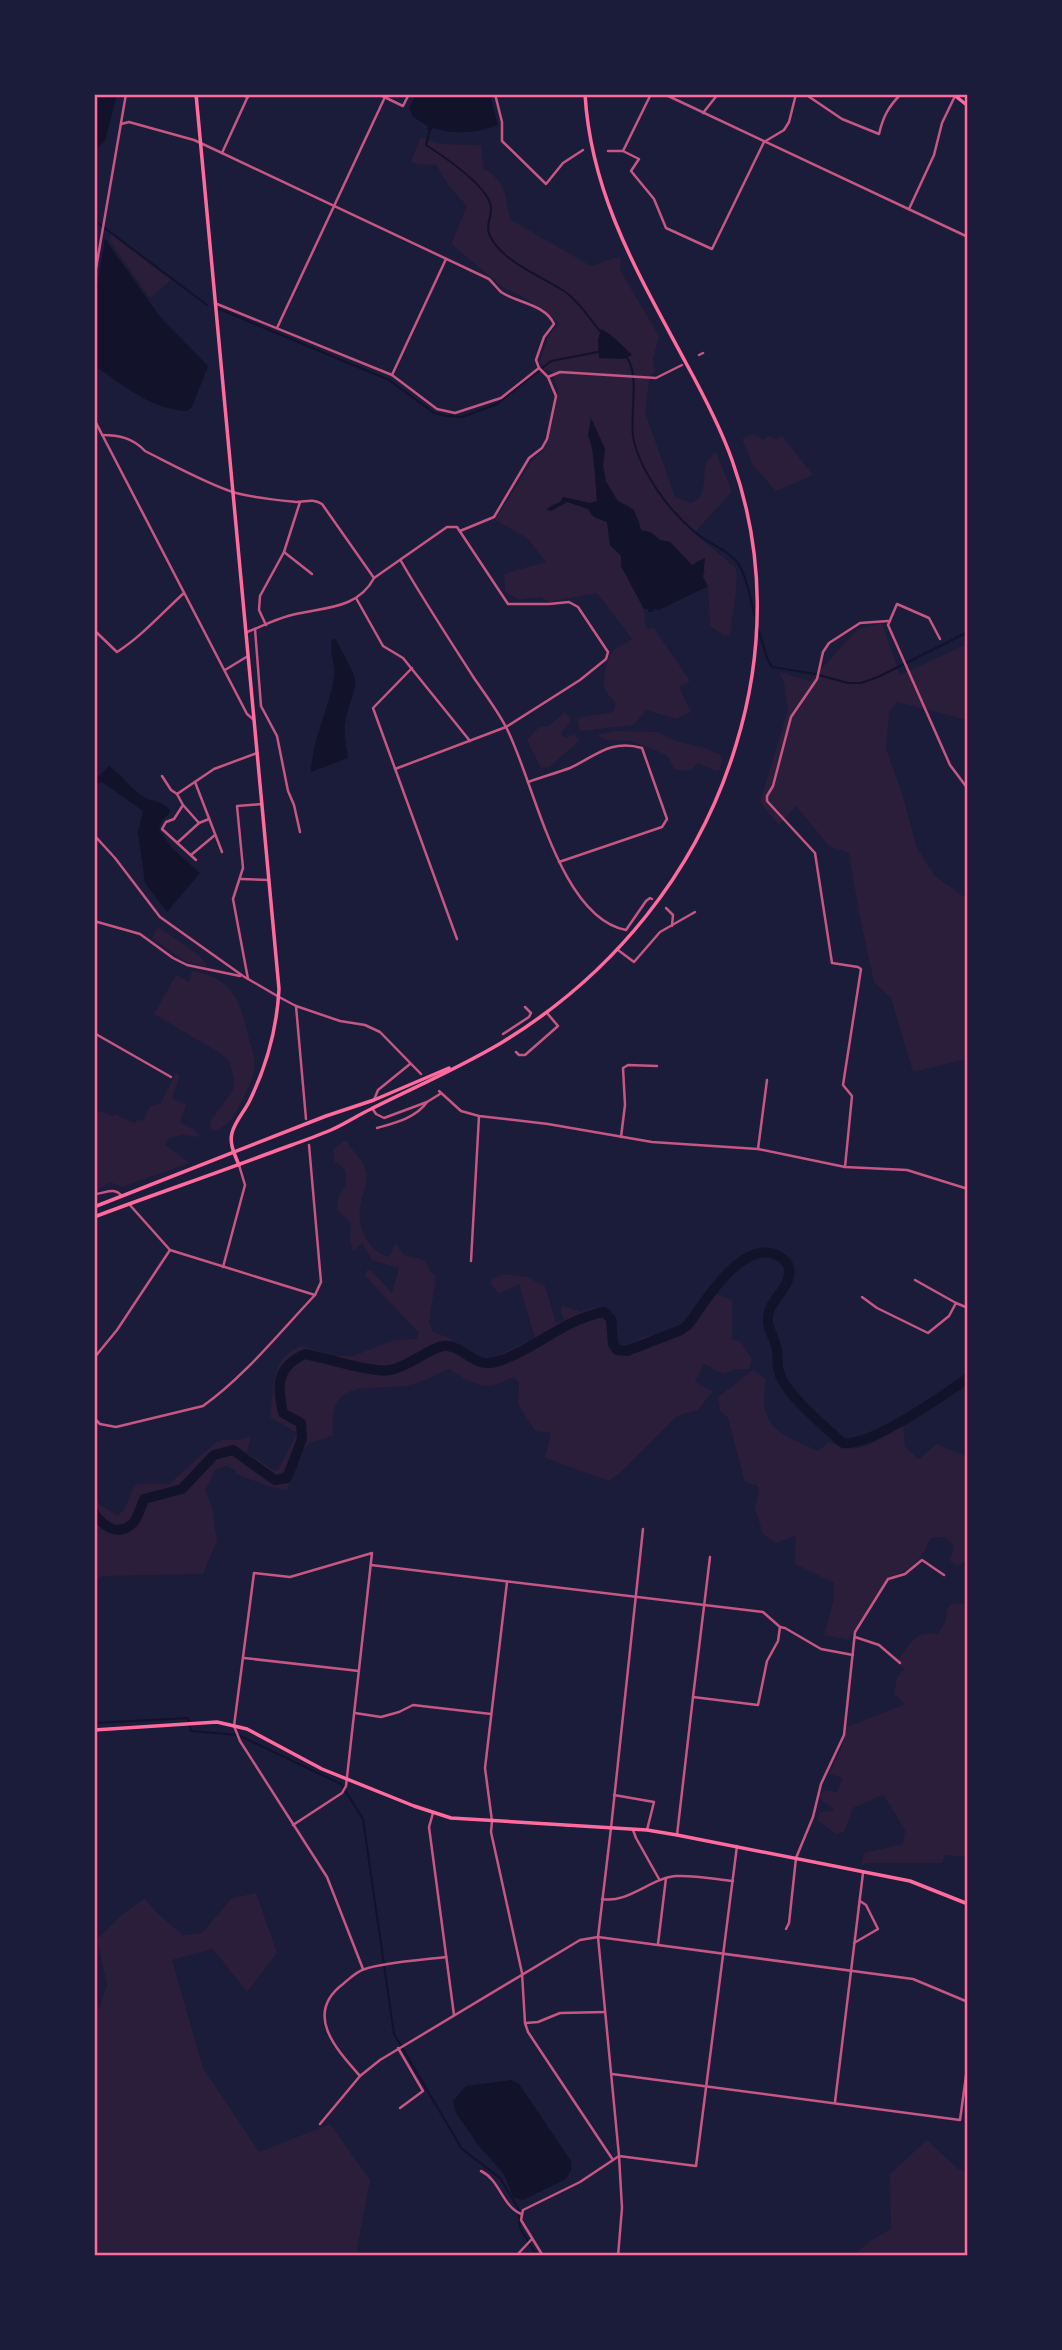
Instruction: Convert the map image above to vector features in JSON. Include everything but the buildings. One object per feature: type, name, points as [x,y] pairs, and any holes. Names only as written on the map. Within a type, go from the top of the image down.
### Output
[{"type":"main road","points":[[196,94],[279,997],[268,1055],[250,1101],[232,1131],[232,1144],[239,1165]]},
{"type":"main road","points":[[94,1217],[330,1130],[432,1081],[547,1013],[618,950],[652,911],[707,821],[731,761],[752,678],[758,607],[754,540],[746,503],[731,457],[704,396],[617,229],[592,155],[585,94]]},
{"type":"main road","points":[[954,95],[968,106]]},
{"type":"main road","points":[[94,1207],[458,1066]]},
{"type":"main road","points":[[94,1730],[217,1722],[261,1735],[322,1769],[451,1818],[647,1830],[927,1886],[968,1904]]},
{"type":"street","points":[[94,280],[126,94]]},
{"type":"street","points":[[222,153],[248,96],[239,94]]},
{"type":"street","points":[[378,94],[403,106],[409,94]]},
{"type":"street","points":[[495,94],[502,122],[502,141],[545,184],[563,163],[583,150]]},
{"type":"street","points":[[623,151],[650,94]]},
{"type":"street","points":[[664,94],[968,237]]},
{"type":"street","points":[[703,113],[718,94]]},
{"type":"street","points":[[608,151],[623,151],[639,159],[631,171],[654,199],[666,228],[712,249],[764,142],[784,130],[789,122],[796,94]]},
{"type":"street","points":[[805,94],[842,119],[880,135],[883,118],[890,104],[901,94]]},
{"type":"street","points":[[909,209],[934,155],[942,124],[954,95]]},
{"type":"street","points":[[277,328],[384,97]]},
{"type":"street","points":[[121,124],[129,122],[222,153],[489,279],[502,292],[527,302],[552,318],[554,324],[544,337],[536,360],[539,368],[548,377],[556,396],[547,439],[542,448],[529,458],[494,517],[460,531]]},
{"type":"street","points":[[392,375],[446,259]]},
{"type":"street","points":[[215,303],[392,375],[437,409],[455,412],[500,398],[539,368]]},
{"type":"street","points":[[548,377],[560,372],[656,379],[682,365]]},
{"type":"street","points":[[94,419],[247,714],[254,720]]},
{"type":"street","points":[[102,435],[114,435],[135,441],[145,451],[233,492],[264,499],[300,502],[310,499],[322,504],[374,578]]},
{"type":"street","points":[[266,625],[259,610],[260,596],[284,552],[300,502]]},
{"type":"street","points":[[246,633],[286,617],[348,604],[369,588],[374,578],[447,527],[457,527],[509,604],[569,601],[578,607],[608,652],[606,659],[580,680],[506,727],[395,769]]},
{"type":"street","points":[[284,552],[312,574]]},
{"type":"street","points":[[401,561],[506,727],[559,862],[589,908],[604,921],[626,930],[631,936]]},
{"type":"street","points":[[94,630],[117,652],[152,626],[184,593]]},
{"type":"street","points":[[356,598],[383,646],[403,658],[470,741]]},
{"type":"street","points":[[940,639],[929,618],[897,604],[888,621],[899,654],[950,765],[968,789]]},
{"type":"street","points":[[845,1167],[852,1096],[844,1085],[861,969],[832,963],[815,853],[767,801],[767,796],[773,786],[791,717],[817,679],[823,652],[829,643],[860,624],[875,620],[888,621]]},
{"type":"street","points":[[255,629],[261,706],[277,736],[288,791],[294,804],[300,832]]},
{"type":"street","points":[[225,670],[248,656]]},
{"type":"street","points":[[412,668],[373,708],[457,939]]},
{"type":"street","points":[[527,782],[572,767],[600,750],[633,746],[642,748],[667,819],[662,827],[559,862]]},
{"type":"street","points":[[177,794],[214,769],[257,752]]},
{"type":"street","points":[[162,776],[199,822]]},
{"type":"street","points":[[195,782],[222,852]]},
{"type":"street","points":[[248,979],[233,899],[243,867],[237,806],[262,804]]},
{"type":"street","points":[[183,805],[174,819],[166,822],[162,829],[196,860]]},
{"type":"street","points":[[177,842],[199,822],[209,819]]},
{"type":"street","points":[[94,835],[160,917],[243,976],[296,1006],[340,1021],[365,1025],[380,1032],[421,1074]]},
{"type":"street","points":[[191,855],[215,835]]},
{"type":"street","points":[[240,878],[269,880]]},
{"type":"street","points":[[626,930],[646,901],[652,899]]},
{"type":"street","points":[[666,908],[673,915],[672,926]]},
{"type":"street","points":[[618,950],[634,962],[656,936],[695,912]]},
{"type":"street","points":[[94,921],[140,934],[187,965],[243,976]]},
{"type":"street","points":[[296,1006],[306,1119]]},
{"type":"street","points":[[503,1034],[529,1017],[531,1013],[525,1007]]},
{"type":"street","points":[[516,1052],[525,1055],[558,1026],[547,1013]]},
{"type":"street","points":[[94,1033],[171,1077]]},
{"type":"street","points":[[374,1100],[378,1090],[411,1064]]},
{"type":"street","points":[[621,1137],[625,1105],[623,1068],[628,1065],[657,1066]]},
{"type":"street","points":[[758,1149],[767,1080]]},
{"type":"street","points":[[372,1108],[384,1118],[427,1102],[440,1092],[461,1111],[479,1116],[685,1145],[758,1149],[845,1167],[907,1170],[968,1189]]},
{"type":"street","points":[[377,1128],[405,1119],[424,1107],[427,1102]]},
{"type":"street","points":[[471,1261],[479,1116]]},
{"type":"street","points":[[94,1418],[100,1423],[116,1427],[203,1406],[251,1361],[314,1295],[321,1282],[309,1145]]},
{"type":"street","points":[[223,1267],[245,1185],[239,1165]]},
{"type":"street","points":[[94,1194],[112,1190],[118,1191],[122,1196]]},
{"type":"street","points":[[100,1194],[103,1199],[101,1204]]},
{"type":"street","points":[[129,1204],[170,1250],[314,1295]]},
{"type":"street","points":[[94,1358],[117,1330],[170,1250]]},
{"type":"street","points":[[915,1280],[968,1308]]},
{"type":"street","points":[[862,1297],[877,1308],[928,1333],[949,1316],[956,1303]]},
{"type":"street","points":[[618,2256],[622,2208],[619,2156],[598,1937],[643,1529]]},
{"type":"street","points":[[293,1825],[342,1793],[347,1779],[372,1553],[290,1577],[254,1573],[234,1726],[240,1741],[293,1825],[327,1877],[363,1969]]},
{"type":"street","points":[[677,1835],[710,1557]]},
{"type":"street","points":[[786,1929],[789,1923],[796,1858],[813,1817],[821,1784],[844,1735],[855,1632],[888,1580],[905,1574],[922,1560],[944,1575]]},
{"type":"street","points":[[371,1565],[763,1612],[780,1628],[821,1649],[853,1655]]},
{"type":"street","points":[[507,1582],[485,1768],[491,1832],[522,1973],[525,2023],[528,2032],[613,2160]]},
{"type":"street","points":[[693,1697],[758,1705],[767,1661],[778,1641],[780,1628]]},
{"type":"street","points":[[855,1637],[879,1645],[900,1663]]},
{"type":"street","points":[[243,1657],[359,1671]]},
{"type":"street","points":[[355,1713],[381,1717],[399,1712],[413,1704],[491,1714]]},
{"type":"street","points":[[614,1795],[653,1802],[647,1830]]},
{"type":"street","points":[[433,1813],[429,1827],[454,2015]]},
{"type":"street","points":[[633,1829],[659,1880]]},
{"type":"street","points":[[543,2256],[521,2220],[523,2210],[580,2182],[619,2156],[696,2166],[737,1846]]},
{"type":"street","points":[[835,2102],[864,1872]]},
{"type":"street","points":[[603,1899],[612,1901],[666,1878],[733,1881]]},
{"type":"street","points":[[658,1944],[666,1878]]},
{"type":"street","points":[[854,1943],[878,1929],[866,1905],[860,1901]]},
{"type":"street","points":[[320,2124],[360,2076],[398,2048],[580,1940],[598,1937],[851,1969],[913,1979],[968,2001]]},
{"type":"street","points":[[360,2076],[335,2046],[325,2026],[326,2006],[337,1989],[363,1969],[446,1957]]},
{"type":"street","points":[[525,2023],[538,2022],[559,2013],[605,2011]]},
{"type":"street","points":[[398,2048],[424,2091],[400,2108]]},
{"type":"street","points":[[611,2074],[960,2120],[968,2061]]},
{"type":"street","points":[[481,2171],[489,2174],[513,2210],[522,2214]]},
{"type":"street","points":[[516,2256],[531,2240]]},
{"type":"shaded area","points":[[95,94],[117,95],[105,141],[95,150]]},
{"type":"shaded area","points":[[416,94],[490,95],[498,125],[466,132],[433,128],[430,131],[428,126],[413,117],[409,108]]},
{"type":"shaded area","points":[[421,137],[441,144],[481,145],[483,168],[501,185],[511,220],[591,266],[621,256],[620,270],[659,336],[653,359],[655,372],[650,376],[645,412],[675,497],[691,503],[697,500],[702,491],[707,461],[716,452],[732,492],[694,533],[736,568],[736,592],[730,635],[723,635],[710,626],[708,586],[699,560],[693,566],[670,542],[660,540],[650,532],[644,533],[629,506],[617,501],[606,482],[603,465],[605,449],[591,419],[588,436],[594,457],[597,501],[590,503],[563,497],[561,502],[548,506],[560,506],[567,502],[588,509],[591,515],[607,522],[610,545],[621,556],[621,566],[644,609],[646,629],[654,628],[690,681],[679,687],[691,712],[676,719],[646,710],[634,725],[580,731],[577,718],[613,712],[614,702],[604,685],[605,669],[613,651],[632,639],[597,593],[549,602],[540,597],[519,600],[505,592],[504,574],[546,562],[527,538],[495,520],[532,461],[545,449],[558,389],[551,371],[544,370],[540,361],[549,335],[559,323],[527,299],[504,288],[451,244],[467,206],[449,186],[436,165],[416,164],[411,161]]},
{"type":"shaded area","points":[[111,234],[171,280],[150,298],[110,241]]},
{"type":"shaded area","points":[[105,239],[161,318],[208,366],[192,407],[187,411],[174,410],[150,401],[95,366],[95,299]]},
{"type":"shaded area","points":[[601,329],[632,355],[623,359],[599,358],[598,340]]},
{"type":"shaded area","points":[[591,418],[605,449],[603,465],[606,482],[618,501],[634,510],[641,530],[670,542],[692,565],[705,558],[703,577],[708,586],[659,610],[648,612],[621,566],[621,556],[610,545],[607,522],[594,517],[588,509],[567,502],[551,511],[546,509],[560,502],[563,497],[590,503],[597,501],[588,436]]},
{"type":"shaded area","points":[[752,434],[763,440],[768,436],[777,439],[782,436],[813,475],[776,491],[753,465],[742,439]]},
{"type":"shaded area","points":[[882,623],[900,675],[967,644],[967,720],[897,702],[889,713],[886,749],[917,848],[935,876],[967,899],[967,1059],[913,1072],[891,998],[874,982],[849,853],[829,846],[796,806],[779,825],[760,802],[788,710],[784,682],[779,672],[810,681],[858,629]]},
{"type":"shaded area","points":[[336,639],[355,680],[345,723],[348,758],[311,772],[314,748],[334,677],[331,645],[332,640]]},
{"type":"shaded area","points":[[565,712],[571,719],[561,734],[566,738],[574,734],[579,741],[549,767],[541,768],[527,740],[539,727],[548,727]]},
{"type":"shaded area","points":[[614,731],[656,732],[676,741],[705,748],[722,757],[720,770],[716,771],[698,763],[686,771],[674,769],[664,754],[631,742],[608,740],[597,735]]},
{"type":"shaded area","points":[[109,766],[140,794],[170,810],[162,820],[159,830],[172,848],[200,873],[167,912],[145,883],[138,832],[143,811],[102,782],[95,784],[95,775],[99,776]]},
{"type":"shaded area","points":[[158,927],[200,956],[208,967],[187,962],[152,938]]},
{"type":"shaded area","points":[[192,971],[217,979],[233,994],[242,1014],[254,1058],[252,1078],[237,1110],[228,1123],[215,1131],[211,1129],[210,1122],[233,1090],[230,1062],[220,1053],[154,1014],[176,975],[189,982]]},
{"type":"shaded area","points":[[176,1072],[180,1075],[172,1098],[186,1105],[180,1122],[195,1130],[200,1137],[182,1135],[169,1138],[165,1145],[190,1163],[122,1187],[110,1182],[99,1189],[95,1188],[95,1113],[100,1111],[113,1116],[114,1114],[135,1123],[137,1119],[143,1121],[150,1106],[161,1103]]},
{"type":"shaded area","points":[[346,1140],[366,1171],[360,1224],[366,1238],[375,1249],[388,1257],[395,1243],[404,1255],[425,1260],[430,1271],[436,1276],[429,1323],[433,1332],[450,1338],[457,1352],[467,1361],[477,1365],[535,1338],[519,1284],[499,1294],[491,1284],[491,1280],[502,1274],[527,1277],[545,1286],[556,1323],[565,1321],[561,1312],[562,1305],[581,1312],[591,1308],[604,1308],[611,1347],[627,1347],[643,1337],[688,1329],[715,1294],[732,1300],[732,1339],[741,1342],[752,1359],[749,1369],[737,1369],[723,1374],[704,1364],[695,1382],[713,1391],[698,1410],[677,1416],[609,1481],[545,1458],[551,1433],[535,1431],[518,1404],[519,1383],[514,1377],[485,1386],[448,1369],[414,1384],[351,1391],[342,1396],[336,1404],[333,1436],[309,1443],[297,1460],[287,1490],[236,1474],[235,1470],[227,1466],[216,1469],[205,1490],[212,1507],[217,1541],[203,1574],[103,1576],[95,1580],[95,1498],[100,1505],[118,1515],[124,1510],[138,1484],[169,1484],[215,1443],[223,1440],[239,1440],[251,1436],[247,1452],[273,1470],[278,1470],[297,1433],[270,1417],[276,1374],[285,1357],[303,1346],[334,1356],[353,1356],[394,1340],[416,1339],[419,1333],[365,1276],[367,1270],[371,1270],[392,1293],[399,1268],[372,1260],[362,1243],[353,1251],[350,1240],[351,1223],[337,1210],[338,1198],[346,1185],[346,1176],[344,1168],[334,1161],[333,1149]]},
{"type":"shaded area","points":[[753,1370],[766,1379],[765,1408],[774,1427],[818,1451],[829,1442],[858,1448],[903,1426],[905,1447],[919,1459],[937,1444],[967,1457],[967,1560],[958,1566],[950,1561],[954,1546],[949,1540],[931,1538],[921,1557],[909,1569],[887,1578],[848,1640],[824,1635],[834,1599],[834,1583],[795,1564],[796,1535],[776,1543],[763,1534],[755,1509],[758,1486],[744,1479],[728,1418],[720,1410],[718,1397]]},
{"type":"shaded area","points":[[952,1603],[967,1605],[967,1857],[945,1855],[942,1863],[868,1863],[861,1866],[864,1853],[903,1844],[905,1830],[884,1795],[853,1808],[844,1832],[836,1834],[817,1820],[820,1812],[833,1811],[819,1795],[825,1790],[837,1792],[843,1778],[829,1774],[841,1749],[847,1727],[905,1704],[894,1694],[897,1678],[904,1669],[897,1662],[913,1640],[923,1634],[938,1634]]},
{"type":"shaded area","points":[[256,1893],[277,1953],[247,1992],[213,1949],[172,1960],[203,2068],[259,2152],[330,2124],[370,2180],[357,2249],[360,2255],[95,2255],[94,2009],[100,2007],[107,1985],[97,1939],[123,1914],[145,1898],[156,1912],[183,1935],[202,1933],[232,1898]]},
{"type":"shaded area","points":[[511,2080],[519,2084],[571,2161],[571,2170],[566,2179],[523,2200],[513,2197],[504,2174],[479,2146],[456,2113],[453,2101],[466,2086]]},
{"type":"shaded area","points":[[927,2140],[958,2169],[967,2172],[967,2255],[854,2255],[873,2239],[891,2229],[890,2174]]},
{"type":"waterway","points":[[430,129],[426,145],[464,172],[488,199],[491,207],[488,230],[497,247],[514,262],[569,295],[600,331]]},
{"type":"waterway","points":[[94,220],[207,305]]},
{"type":"waterway","points":[[219,309],[389,380],[434,413],[447,416],[462,417],[497,404],[551,361],[598,352]]},
{"type":"waterway","points":[[626,357],[633,372],[634,440],[643,466],[680,518],[739,565],[747,583],[755,616]]},
{"type":"waterway","points":[[758,628],[772,667],[848,683],[861,683],[878,677],[968,632]]},
{"type":"waterway","points":[[94,1513],[111,1528],[126,1528],[136,1519],[144,1499],[182,1489],[214,1455],[233,1450],[275,1480],[287,1478],[302,1439],[301,1423],[283,1413],[281,1378],[288,1365],[305,1354],[360,1367],[390,1370],[436,1348],[448,1346],[479,1361],[493,1363],[577,1321],[604,1312],[611,1319],[613,1344],[617,1350],[627,1351],[688,1325],[714,1289],[736,1265],[761,1253],[779,1256],[786,1261],[789,1268],[788,1280],[771,1306],[768,1316],[782,1380],[806,1410],[843,1443],[855,1442],[888,1429],[968,1378]]},
{"type":"waterway","points":[[94,1723],[188,1718],[191,1731],[238,1735],[341,1784],[363,1819],[394,2034],[462,2149],[500,2178],[518,2208],[520,2228],[537,2256]]}]
